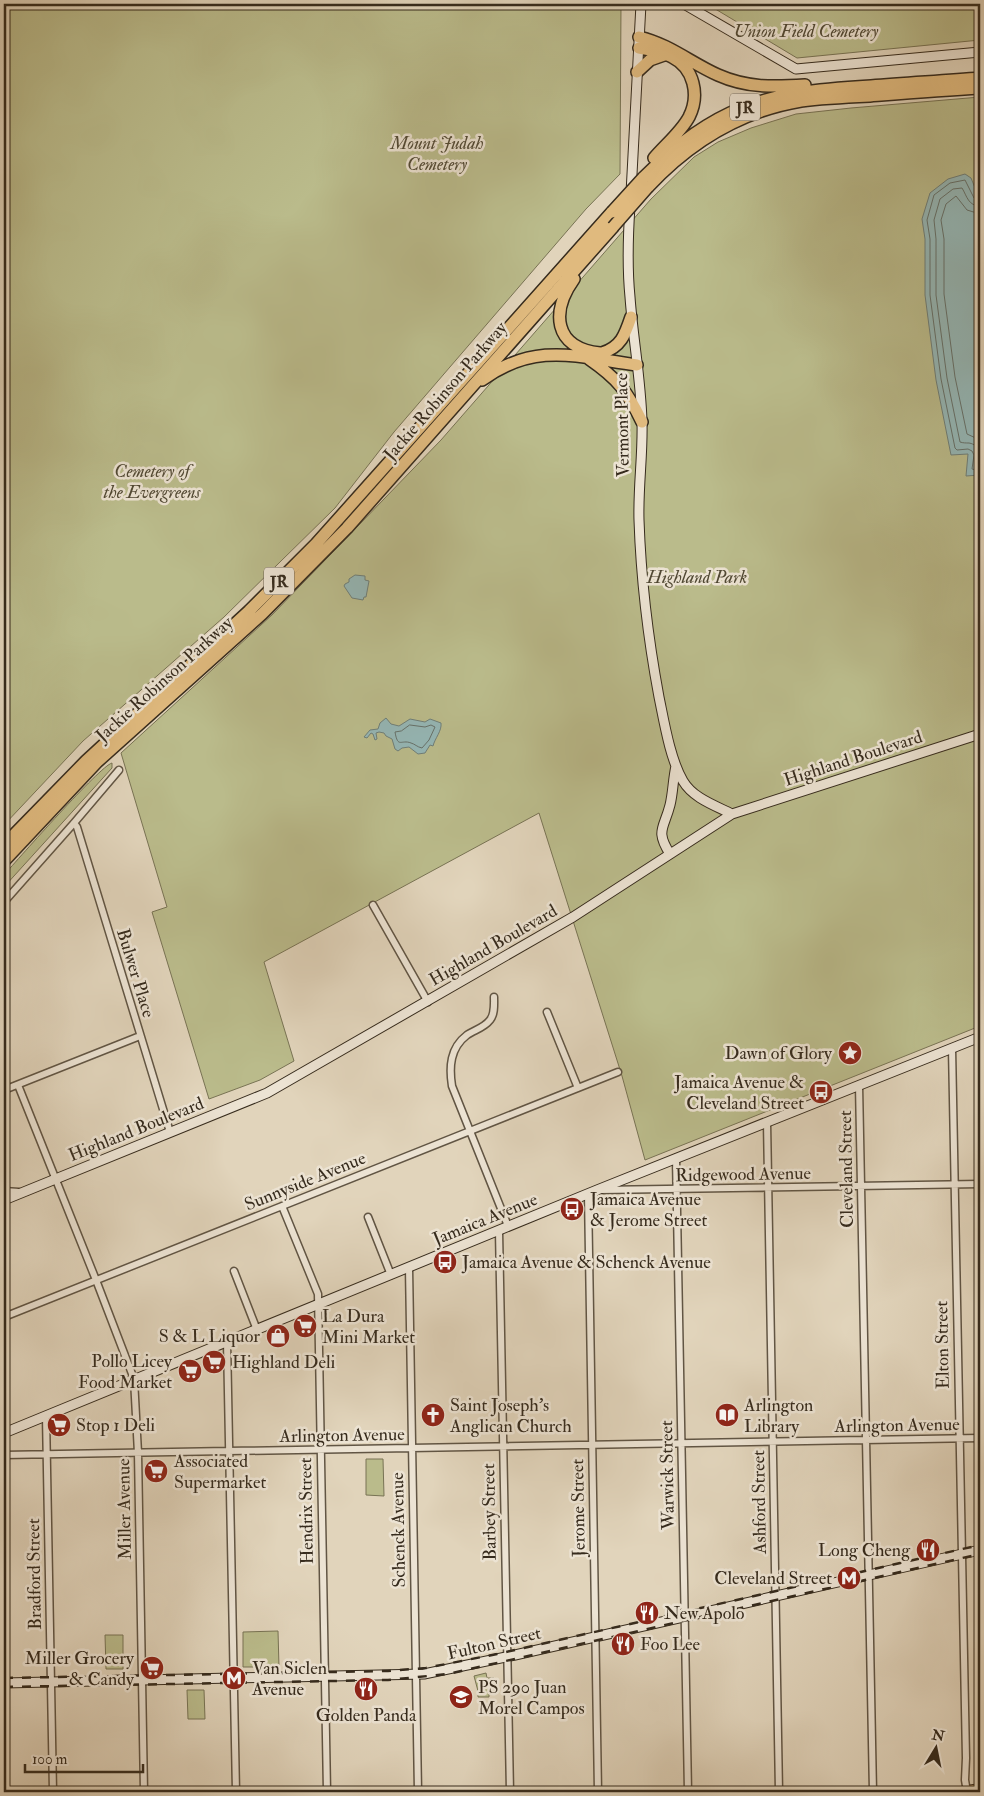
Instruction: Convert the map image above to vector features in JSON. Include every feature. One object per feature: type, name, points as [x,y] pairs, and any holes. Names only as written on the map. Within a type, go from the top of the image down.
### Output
[{"type":"highway","points":[[639,42],[678,60],[687,69],[694,88],[694,100],[686,122],[654,158],[645,183]]},
{"type":"highway","points":[[639,42],[665,45],[717,74],[744,84],[765,87],[820,84],[869,86]]},
{"type":"highway","points":[[637,72],[650,60],[667,54]]},
{"type":"highway","name":"Jackie Robinson Parkway","points":[[4,861],[97,762],[210,662],[275,601],[347,528],[613,227],[670,151],[717,119],[769,98],[797,92],[980,78]]},
{"type":"highway","name":"Jackie Robinson Parkway","points":[[4,845],[86,761],[249,612],[316,544],[612,212],[645,183],[665,170],[697,143],[733,122],[773,107],[814,100],[980,88]]},
{"type":"highway","points":[[592,251],[564,295],[559,310],[563,331],[574,344],[584,350],[637,361]]},
{"type":"highway","points":[[602,353],[614,348],[622,340],[632,317]]},
{"type":"highway","points":[[465,393],[499,368],[522,359],[553,354],[637,361]]},
{"type":"highway","points":[[587,358],[619,383],[632,400],[642,422]]},
{"type":"main road","points":[[965,1792],[980,1789]]},
{"type":"street","name":"Vermont Place","points":[[641,4],[628,277],[642,422],[639,518],[641,572],[649,642],[662,711],[676,766],[690,790],[705,801],[732,814]]},
{"type":"street","points":[[684,4],[796,69],[980,52]]},
{"type":"street","name":"Highland Boulevard","points":[[4,1200],[267,1093],[573,918],[732,814],[980,734]]},
{"type":"street","points":[[670,854],[662,838],[662,827],[670,805],[676,766]]},
{"type":"street","points":[[4,902],[119,770]]},
{"type":"street","name":"Bulwer Place","points":[[74,823],[170,1132]]},
{"type":"street","points":[[373,905],[428,1002]]},
{"type":"street","points":[[494,997],[493,1012],[489,1022],[462,1040],[450,1064],[452,1086],[508,1226]]},
{"type":"street","points":[[547,1012],[578,1088]]},
{"type":"street","points":[[4,1090],[140,1036]]},
{"type":"street","name":"Jamaica Avenue","points":[[4,1433],[508,1226],[980,1037]]},
{"type":"street","name":"Elton Street","points":[[952,1048],[966,1758],[965,1792]]},
{"type":"street","name":"Sunnyside Avenue","points":[[4,1317],[618,1072]]},
{"type":"street","name":"Miller Avenue","points":[[18,1085],[134,1380],[138,1453],[144,1792]]},
{"type":"street","name":"Cleveland Street","points":[[859,1086],[873,1792]]},
{"type":"street","name":"Ashford Street","points":[[767,1122],[779,1792]]},
{"type":"street","name":"Warwick Street","points":[[676,1158],[688,1792]]},
{"type":"street","name":"Ridgewood Avenue","points":[[597,1190],[980,1184]]},
{"type":"street","name":"Highland Boulevard","points":[[4,1192],[23,1192]]},
{"type":"street","name":"Jerome Street","points":[[588,1194],[598,1792]]},
{"type":"street","name":"Hendrix Street","points":[[282,1206],[318,1294],[327,1792]]},
{"type":"street","points":[[368,1217],[391,1275]]},
{"type":"street","name":"Barbey Street","points":[[499,1230],[510,1792]]},
{"type":"street","name":"Schenck Avenue","points":[[409,1268],[418,1792]]},
{"type":"street","points":[[234,1271],[257,1330]]},
{"type":"street","points":[[227,1342],[236,1792]]},
{"type":"street","name":"Bradford Street","points":[[46,1416],[53,1792]]},
{"type":"street","name":"Arlington Avenue","points":[[4,1455],[980,1438]]},
{"type":"street","name":"Fulton Street","points":[[4,1683],[416,1675],[506,1657],[980,1550]]},
{"type":"green space","name":"Cemetery of the Evergreens","points":[[4,4],[621,4],[620,174],[586,209],[394,432],[335,508],[224,617],[83,741],[4,825]]},
{"type":"green space","name":"Union Field Cemetery","points":[[707,4],[980,4],[980,40],[797,58]]},
{"type":"green space","name":"Highland Park","points":[[980,97],[980,1026],[645,1160],[622,1076],[539,813],[264,962],[294,1061],[260,1080],[209,1099],[152,912],[167,907],[121,753],[272,615],[441,440],[651,199],[694,157],[718,142],[751,128],[796,114]]},
{"type":"green space","points":[[112,763],[112,768],[4,887],[4,875],[92,779]]},
{"type":"green space","points":[[366,1459],[383,1459],[384,1496],[366,1495]]},
{"type":"green space","points":[[278,1631],[279,1667],[243,1667],[243,1632]]},
{"type":"green space","points":[[105,1635],[123,1635],[123,1669],[106,1669]]},
{"type":"green space","points":[[486,1673],[487,1678],[494,1678],[494,1690],[489,1692],[489,1697],[478,1697],[474,1676]]},
{"type":"green space","points":[[187,1690],[204,1690],[205,1719],[188,1719]]},
{"type":"water","points":[[965,174],[971,178],[980,200],[980,475],[966,476],[968,454],[951,455],[936,380],[925,295],[925,239],[922,219],[930,193],[948,179]]},
{"type":"water","points":[[355,575],[365,576],[365,580],[369,581],[366,597],[363,600],[352,598],[344,586]]},
{"type":"water","points":[[386,718],[391,724],[399,726],[410,719],[425,722],[430,719],[441,723],[441,726],[433,746],[430,745],[425,753],[418,754],[409,747],[398,751],[395,749],[392,739],[384,733],[376,733],[377,739],[375,740],[371,733],[367,738],[364,737],[370,730],[378,729],[380,723]]},
{"type":"railway","points":[[4,1678],[388,1671],[426,1668],[497,1654],[980,1545]]},
{"type":"railway","points":[[4,1687],[388,1680],[448,1674],[980,1554]]},
{"type":"place","name":"Dawn of Glory","points":[[850,1053]]},
{"type":"place","name":"Jamaica Avenue & Cleveland Street","points":[[821,1092]]},
{"type":"place","name":"Jamaica Avenue & Jerome Street","points":[[572,1209]]},
{"type":"place","name":"Jamaica Avenue & Schenck Avenue","points":[[445,1262]]},
{"type":"place","name":"La Dura Mini Market","points":[[305,1326]]},
{"type":"place","name":"S & L Liquor","points":[[278,1336]]},
{"type":"place","name":"Highland Deli","points":[[214,1362]]},
{"type":"place","name":"Pollo Licey Food Market","points":[[190,1371]]},
{"type":"place","name":"Saint Joseph's Anglican Church","points":[[433,1415]]},
{"type":"place","name":"Arlington Library","points":[[727,1415]]},
{"type":"place","name":"Stop 1 Deli","points":[[59,1425]]},
{"type":"place","name":"Associated Supermarket","points":[[156,1471]]},
{"type":"place","name":"Long Cheng","points":[[928,1550]]},
{"type":"place","name":"Cleveland Street","points":[[849,1578]]},
{"type":"place","name":"New Apolo","points":[[647,1613]]},
{"type":"place","name":"Foo Lee","points":[[623,1644]]},
{"type":"place","name":"Miller Grocery & Candy","points":[[152,1668]]},
{"type":"place","name":"Van Siclen Avenue","points":[[234,1678]]},
{"type":"place","name":"Golden Panda","points":[[366,1689]]},
{"type":"place","name":"PS 290 Juan Morel Campos","points":[[461,1697]]},
{"type":"park label","name":"Mount Judah Cemetery","points":[[437,153]]}]
